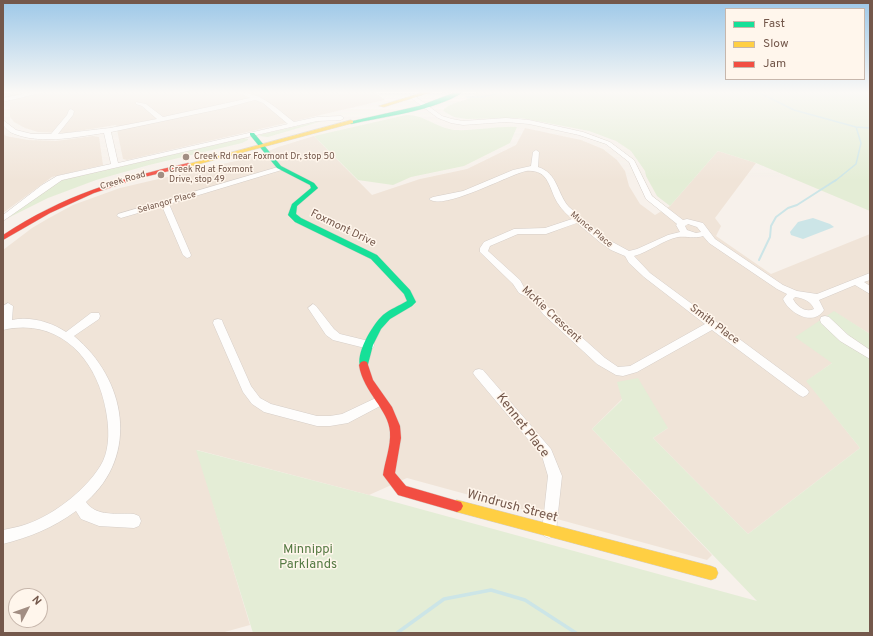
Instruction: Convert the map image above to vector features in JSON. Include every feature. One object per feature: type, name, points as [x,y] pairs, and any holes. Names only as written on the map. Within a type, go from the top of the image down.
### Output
[{"type":"main road","name":"Creek Road","points":[[3,226],[60,198],[107,180],[328,122]]},
{"type":"main road","name":"Creek Road","points":[[3,238],[47,210],[96,189],[257,141],[353,122]]},
{"type":"main road","name":"Foxmont Drive","points":[[257,141],[281,169],[312,184],[315,188],[313,192],[294,205],[292,215],[298,220],[374,257],[385,266],[407,292],[412,302],[403,309],[388,316],[380,323],[365,356],[364,368],[367,379],[380,401]]},
{"type":"main road","name":"Windrush Street","points":[[380,401],[395,426],[396,441],[389,465],[388,475],[402,490],[549,531],[711,573]]},
{"type":"street","points":[[3,122],[5,126],[17,133],[64,137],[148,122]]},
{"type":"street","points":[[52,137],[65,122]]},
{"type":"street","points":[[288,122],[292,125]]},
{"type":"street","name":"Creek Road","points":[[3,219],[56,180],[114,166],[257,141],[292,125],[308,122]]},
{"type":"street","points":[[456,122],[463,123],[482,122]]},
{"type":"street","points":[[525,122],[581,133],[608,143],[632,161],[649,197],[673,216],[681,227],[712,241],[780,287],[796,296],[818,301],[870,276]]},
{"type":"street","points":[[107,130],[114,166]]},
{"type":"street","points":[[433,198],[442,199],[483,186],[510,173],[534,168],[536,152]]},
{"type":"street","name":"Munce Place","points":[[534,168],[543,171],[548,175],[562,204],[571,214],[616,250],[628,254]]},
{"type":"street","name":"Selangor Place","points":[[121,216],[281,169]]},
{"type":"street","points":[[165,204],[187,255]]},
{"type":"street","name":"McKie Crescent","points":[[578,220],[546,231],[522,230],[512,233],[487,244],[484,248],[484,252],[517,282],[522,291],[536,298],[546,311],[600,361],[616,371],[623,372],[633,369],[714,324]]},
{"type":"street","points":[[628,254],[681,227],[695,222],[702,226],[705,231],[699,235]]},
{"type":"street","name":"Smith Place","points":[[628,254],[632,261],[647,275],[803,392]]},
{"type":"street","points":[[857,282],[870,291]]},
{"type":"street","points":[[796,296],[790,305],[794,309],[804,313],[817,312],[819,310],[818,301]]},
{"type":"street","points":[[3,537],[27,531],[53,518],[78,502],[97,481],[109,462],[114,442],[114,420],[106,387],[99,370],[80,347],[66,337],[44,325],[32,322],[23,322],[5,325],[8,306]]},
{"type":"street","points":[[313,308],[330,332],[337,337],[369,345]]},
{"type":"street","points":[[66,337],[96,316]]},
{"type":"street","points":[[825,320],[844,338],[870,355]]},
{"type":"street","points":[[218,323],[247,390],[256,401],[268,408],[317,421],[330,421],[344,419],[380,401]]},
{"type":"street","name":"Kennet Place","points":[[479,373],[547,453],[555,476],[549,531]]},
{"type":"street","points":[[78,502],[86,514],[99,519],[134,520]]},
{"type":"shaded area","points":[[14,122],[292,122],[127,160],[123,159],[116,125],[66,133],[38,132],[25,128]]},
{"type":"shaded area","points":[[525,128],[581,140],[603,149],[617,160],[625,171],[629,186],[640,204],[655,215],[670,206],[718,151],[756,163],[715,218],[721,226],[716,236],[771,274],[870,234],[870,334],[834,312],[832,363],[807,381],[860,448],[748,534],[653,438],[668,428],[622,399],[592,429],[712,555],[707,560],[407,478],[369,495],[197,450],[250,625],[221,633],[3,633],[3,250],[32,228],[73,205],[120,188],[257,156],[278,147],[314,136],[372,195],[420,179],[467,169],[516,145]]},
{"type":"shaded area","points":[[3,133],[6,136],[28,140],[56,141],[93,136],[99,137],[103,165],[52,177],[3,213]]},
{"type":"green space","points":[[320,122],[268,137],[259,136]]},
{"type":"green space","points":[[377,122],[430,122],[448,129],[455,130],[517,127],[510,143],[464,166],[411,177],[393,185],[358,180],[314,136]]},
{"type":"green space","points":[[540,122],[870,122],[870,211],[756,163],[718,151],[670,206],[657,196],[646,176],[645,171],[631,151],[616,141],[589,131]]},
{"type":"green space","points":[[244,138],[248,140],[242,143],[149,165],[96,180],[48,198],[8,218],[50,186],[62,180]]},
{"type":"green space","name":"Minnippi Parklands","points":[[834,311],[870,334],[870,633],[253,633],[196,450],[369,495],[757,601],[592,429],[622,400],[617,382],[638,378],[668,428],[653,438],[748,534],[860,448],[806,381],[832,363],[795,337]]},
{"type":"water","points":[[813,218],[834,227],[803,239],[791,235],[790,232],[798,222]]},
{"type":"waterway","points":[[837,122],[856,127]]},
{"type":"waterway","points":[[835,181],[856,164],[861,143],[856,127]]},
{"type":"waterway","points":[[856,127],[870,128]]},
{"type":"waterway","points":[[759,260],[770,237],[771,226],[776,217],[788,208],[797,205],[836,180]]},
{"type":"waterway","points":[[397,633],[444,599],[491,590],[525,600],[576,633]]},
{"type":"traffic: fast","points":[[252,134],[279,167],[312,184],[315,188],[294,205],[292,215],[298,220],[374,257],[407,292],[412,302],[387,317],[378,326],[368,345],[364,365]]},
{"type":"traffic: slow","points":[[188,165],[351,122]]},
{"type":"traffic: slow","points":[[457,506],[711,573]]},
{"type":"traffic: jam","points":[[3,238],[25,223],[69,200],[92,191],[138,177],[188,165]]},
{"type":"traffic: jam","points":[[364,365],[368,382],[388,411],[395,426],[396,438],[389,475],[402,491],[457,506]]},
{"type":"place","name":"Creek Rd near Foxmont Dr, stop 50","points":[[186,157]]},
{"type":"place","name":"Creek Rd at Foxmont Drive, stop 49","points":[[161,175]]}]
